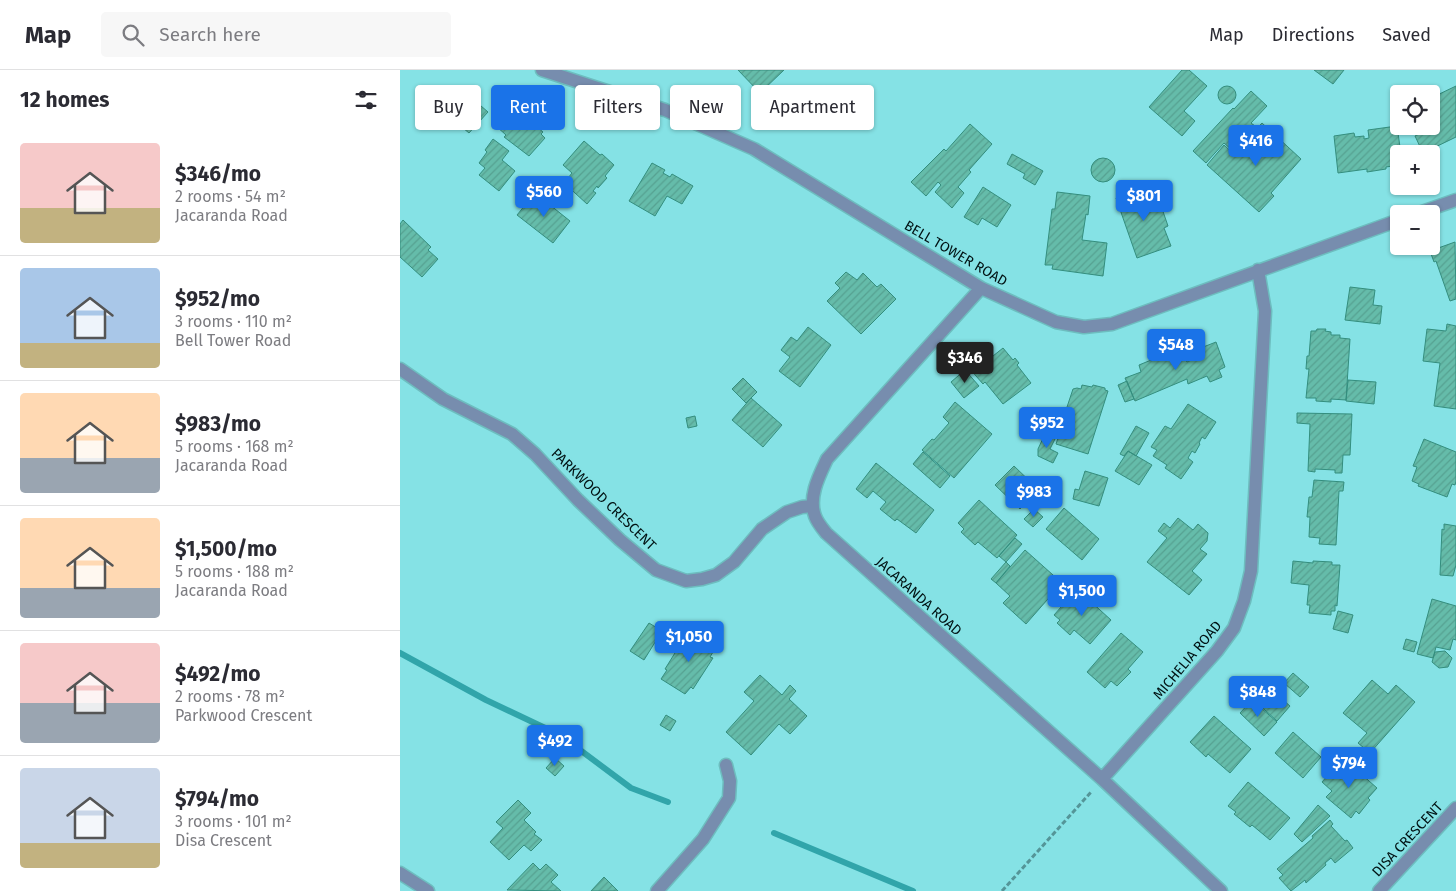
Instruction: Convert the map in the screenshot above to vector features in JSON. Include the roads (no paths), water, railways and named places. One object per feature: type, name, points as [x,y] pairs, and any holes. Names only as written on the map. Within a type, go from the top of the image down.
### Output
[{"type":"street","name":"BELL TOWER ROAD","points":[[542,70],[665,110],[754,149],[981,288],[1056,322],[1084,327],[1112,324],[1390,223]]},
{"type":"street","points":[[1440,206],[1456,200]]},
{"type":"street","name":"MICHELIA ROAD","points":[[1102,779],[1217,651],[1234,628],[1244,601],[1251,571],[1265,311],[1258,270]]},
{"type":"street","points":[[812,506],[816,480],[827,459],[981,288]]},
{"type":"street","name":"PARKWOOD CRESCENT","points":[[400,369],[443,399],[512,434],[535,454],[578,500],[627,546],[656,570],[686,581],[716,575],[734,562],[762,529],[787,512],[812,506]]},
{"type":"street","name":"JACARANDA ROAD","points":[[812,506],[816,518],[826,533],[1102,779],[1221,891]]},
{"type":"street","points":[[657,891],[704,839],[729,798],[730,781],[726,765]]},
{"type":"street","name":"DISA CRESCENT","points":[[1379,891],[1456,808]]},
{"type":"street","points":[[400,873],[428,891]]},
{"type":"waterway","points":[[400,653],[486,700],[560,735],[631,788],[668,802]]},
{"type":"waterway","points":[[774,833],[913,891]]}]
